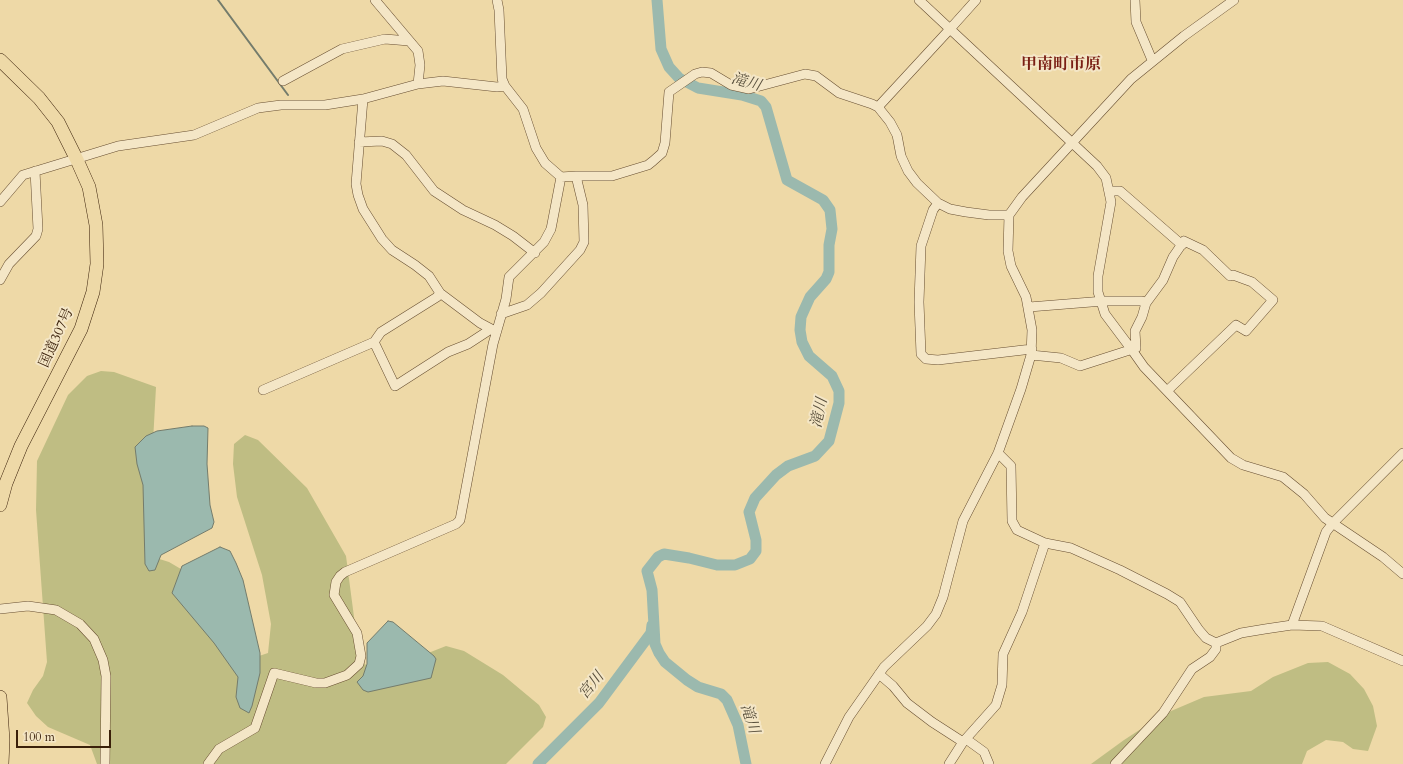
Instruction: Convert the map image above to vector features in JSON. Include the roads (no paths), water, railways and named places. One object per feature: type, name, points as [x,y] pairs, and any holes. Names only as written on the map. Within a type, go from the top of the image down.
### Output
[{"type":"highway","name":"国道307号","points":[[0,60],[38,98],[58,122],[77,160],[89,187],[96,225],[97,264],[93,292],[81,329],[21,446],[6,483],[0,505]]},
{"type":"highway","points":[[0,697],[3,740],[2,764]]},
{"type":"street","points":[[375,0],[418,51],[420,65],[418,84]]},
{"type":"street","points":[[497,0],[499,10],[502,79],[505,86],[523,110],[536,148],[545,163],[561,177],[612,176],[648,165],[662,153],[665,143],[669,92],[702,72],[711,74],[731,85],[749,89],[805,74],[816,76],[839,93],[850,98],[872,104],[878,108],[894,128],[901,156],[908,171],[917,183],[938,203],[950,209],[966,212],[989,215],[1009,215]]},
{"type":"street","points":[[919,0],[1073,142],[1097,166],[1106,178],[1110,191],[1111,202],[1098,276],[1100,301],[1105,314],[1144,367],[1231,458],[1243,465],[1283,477],[1304,494],[1325,518],[1383,558],[1403,574]]},
{"type":"street","points":[[878,108],[976,0]]},
{"type":"street","points":[[1135,0],[1136,22],[1152,60]]},
{"type":"street","points":[[826,764],[849,717],[879,674],[894,656],[927,626],[936,614],[943,597],[963,521],[998,453],[1032,352],[1032,330],[1029,307],[1011,266],[1008,250],[1009,215],[1022,197],[1131,79],[1152,60],[1234,0]]},
{"type":"street","points":[[283,81],[342,49],[385,39],[409,41]]},
{"type":"street","points":[[0,202],[18,179],[35,171],[77,160],[118,146],[194,135],[258,108],[271,105],[325,105],[363,99],[418,84],[443,81],[497,87],[505,86]]},
{"type":"street","points":[[363,99],[356,184],[363,209],[382,239],[392,250],[429,276],[440,293],[480,323],[493,330]]},
{"type":"street","points":[[359,142],[382,141],[392,144],[406,155],[434,191],[463,210],[513,236],[535,253]]},
{"type":"street","points":[[0,280],[9,264],[36,236],[38,229],[35,171]]},
{"type":"street","points":[[501,314],[527,304],[540,293],[580,250],[584,242],[583,205],[576,176]]},
{"type":"street","points":[[208,764],[219,749],[255,728],[274,673],[316,683],[325,683],[347,675],[358,664],[361,656],[358,633],[334,595],[336,582],[340,576],[345,572],[456,524],[460,520],[493,330],[506,299],[509,277],[516,268],[535,253],[544,242],[551,229],[561,177]]},
{"type":"street","points":[[1110,191],[1115,190],[1120,192],[1182,245]]},
{"type":"street","points":[[938,203],[933,210],[921,246],[919,302],[922,354],[926,359],[938,360],[1032,352],[1061,358],[1080,366],[1132,350],[1136,348],[1135,331],[1142,317],[1146,303],[1162,280],[1184,240],[1198,246],[1230,276],[1252,282],[1273,300],[1246,331],[1236,325],[1167,391]]},
{"type":"street","points":[[263,390],[374,342],[381,332],[437,297],[440,293]]},
{"type":"street","points":[[1029,307],[1100,301],[1142,301],[1146,303]]},
{"type":"street","points":[[374,342],[395,386],[448,352],[468,344],[493,330]]},
{"type":"street","points":[[998,453],[1011,466],[1012,521],[1013,525],[1022,534],[1045,543],[1071,548],[1120,570],[1180,602],[1206,638],[1216,643],[1241,634],[1292,626],[1322,626],[1403,661]]},
{"type":"street","points":[[1292,626],[1326,532],[1333,523],[1403,453]]},
{"type":"street","points":[[949,764],[964,741],[996,705],[1002,685],[1003,654],[1022,612],[1045,543]]},
{"type":"street","points":[[0,609],[28,606],[56,610],[74,619],[94,639],[103,660],[106,676],[105,764]]},
{"type":"street","points":[[1115,764],[1163,713],[1192,669],[1210,657],[1216,649],[1216,643]]},
{"type":"street","points":[[879,674],[893,686],[907,703],[932,722],[984,752],[989,764]]},
{"type":"water","points":[[192,426],[204,426],[208,428],[207,464],[210,505],[214,522],[212,528],[161,555],[155,570],[149,571],[145,564],[143,485],[137,464],[135,447],[146,436],[157,431]]},
{"type":"water","points":[[220,547],[230,551],[243,580],[260,653],[260,673],[249,713],[240,708],[236,697],[238,677],[214,643],[172,593],[182,566]]},
{"type":"water","points":[[388,621],[393,622],[434,656],[436,659],[431,678],[368,692],[363,690],[357,682],[363,676],[367,664],[367,643]]},
{"type":"waterway","points":[[218,0],[288,95]]},
{"type":"waterway","name":"滝川","points":[[657,0],[661,49],[669,67],[679,78],[698,88],[742,95],[761,101],[766,107],[787,180],[823,200],[830,210],[832,229],[829,245],[829,272],[826,279],[810,297],[801,317],[800,330],[802,342],[809,356],[832,376],[839,391],[839,403],[829,441],[815,456],[788,466],[776,475],[755,498],[749,512],[756,540],[756,551],[750,559],[735,565],[717,565],[664,554],[658,557],[647,571],[652,590],[655,644],[659,653],[665,662],[687,680],[698,687],[721,694],[727,700],[738,725],[746,764]]},
{"type":"waterway","name":"宮川","points":[[538,764],[599,703],[651,633],[652,625]]},
{"type":"district","name":"甲南町市原","points":[[1061,65]]}]
